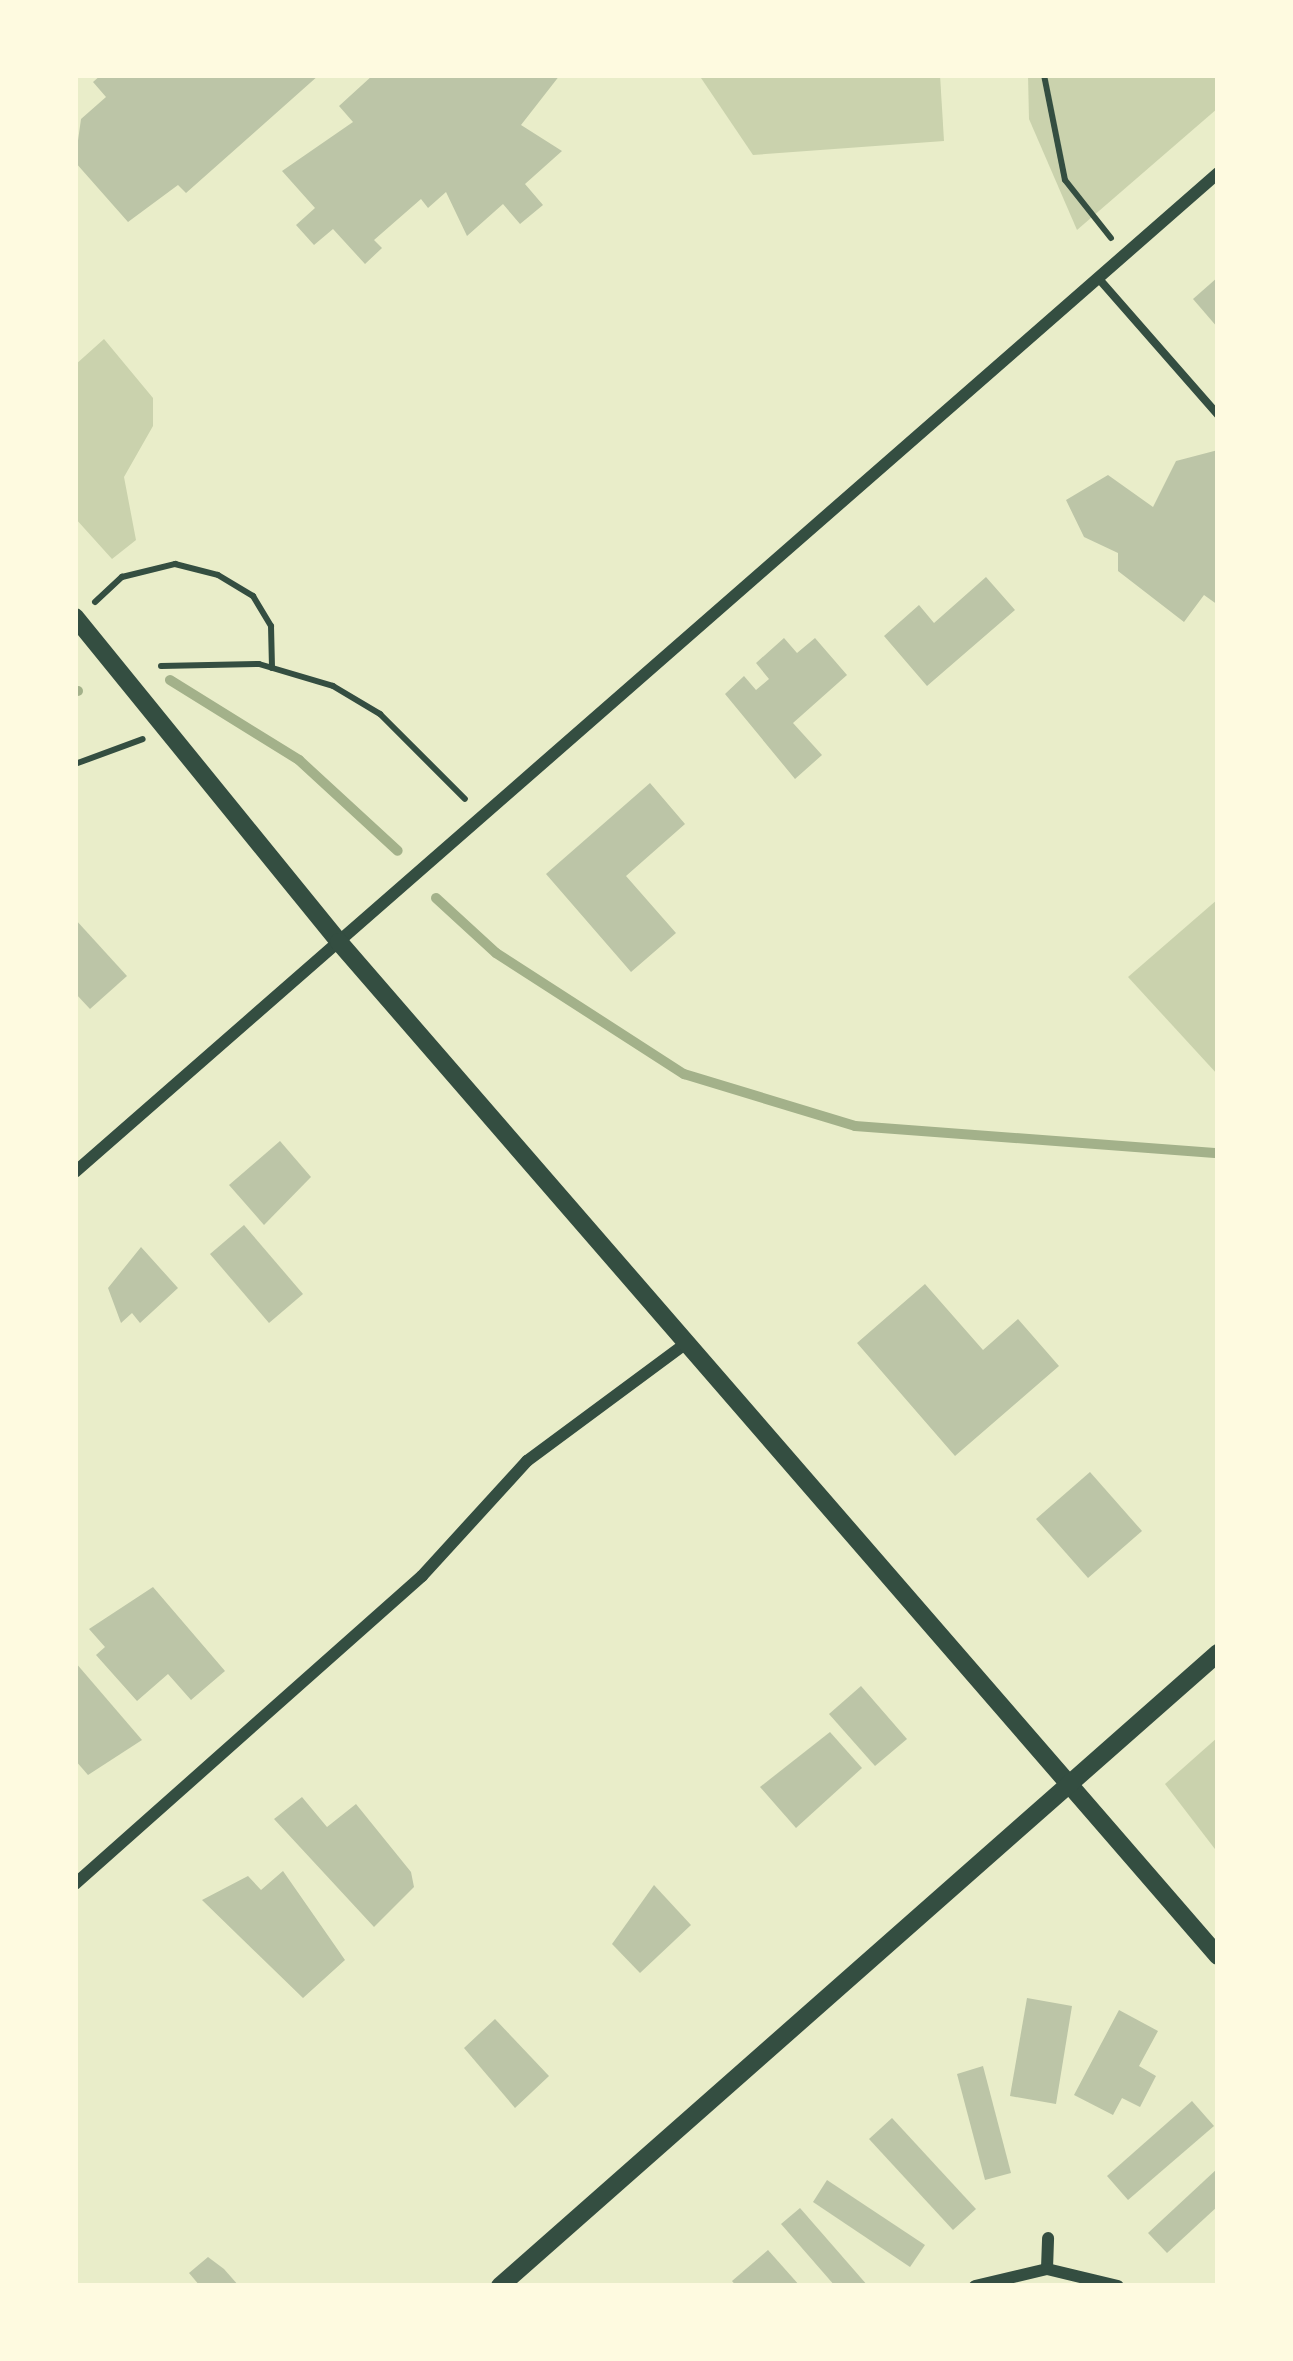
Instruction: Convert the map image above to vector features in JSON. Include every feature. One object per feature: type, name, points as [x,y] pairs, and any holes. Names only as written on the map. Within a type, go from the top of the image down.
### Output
[{"type":"street","points":[[75,1172],[1218,173]]},
{"type":"street","points":[[76,618],[339,942],[1218,1956]]},
{"type":"street","points":[[75,1884],[422,1576],[527,1461],[689,1341]]},
{"type":"street","points":[[500,2286],[1218,1653]]},
{"type":"street","points":[[1047,2270],[1048,2238]]},
{"type":"street","points":[[975,2286],[1047,2270],[1118,2286]]},
{"type":"lane","points":[[1098,278],[1218,415]]},
{"type":"path","points":[[1044,75],[1065,180],[1125,254]]},
{"type":"path","points":[[1090,75],[1196,75]]},
{"type":"path","points":[[76,618],[122,577],[175,564],[218,574],[253,596],[271,626],[272,668]]},
{"type":"path","points":[[161,666],[272,668],[380,714],[481,818]]},
{"type":"path","points":[[75,764],[165,722]]},
{"type":"green space","points":[[699,75],[940,75],[944,141],[753,155]]},
{"type":"green space","points":[[1028,75],[1218,75],[1218,108],[1077,230],[1029,119]]},
{"type":"green space","points":[[104,339],[153,398],[153,426],[124,477],[136,540],[112,559],[75,518],[75,365]]},
{"type":"green space","points":[[1218,899],[1218,1075],[1128,977]]},
{"type":"green space","points":[[1218,1737],[1218,1853],[1165,1784]]},
{"type":"building","points":[[101,75],[319,75],[186,193],[178,185],[128,222],[75,162],[81,119],[106,97],[93,82]]},
{"type":"building","points":[[373,75],[560,75],[521,125],[562,151],[525,184],[543,205],[520,224],[503,204],[467,236],[446,192],[428,208],[421,199],[374,240],[382,248],[365,264],[333,229],[314,245],[296,225],[315,208],[282,171],[353,122],[339,106]]},
{"type":"building","points":[[1218,277],[1218,328],[1193,299]]},
{"type":"building","points":[[1218,450],[1218,605],[1204,595],[1184,622],[1118,571],[1118,553],[1084,537],[1066,500],[1108,475],[1153,507],[1176,461]]},
{"type":"building","points":[[986,577],[1015,610],[927,686],[884,636],[919,605],[934,623]]},
{"type":"building","points":[[784,638],[797,653],[815,638],[847,675],[793,723],[822,755],[795,779],[725,694],[744,676],[756,690],[769,679],[756,663]]},
{"type":"building","points":[[650,783],[685,824],[626,876],[676,933],[631,972],[546,874]]},
{"type":"building","points":[[75,919],[127,976],[90,1009],[75,993]]},
{"type":"building","points":[[280,1141],[311,1177],[264,1225],[229,1185]]},
{"type":"building","points":[[244,1225],[303,1294],[269,1323],[210,1254]]},
{"type":"building","points":[[141,1247],[178,1288],[140,1323],[132,1313],[121,1323],[108,1288]]},
{"type":"building","points":[[925,1284],[983,1350],[1018,1319],[1059,1366],[955,1456],[857,1343]]},
{"type":"building","points":[[1090,1472],[1142,1531],[1088,1578],[1036,1519]]},
{"type":"building","points":[[153,1587],[225,1671],[191,1700],[168,1674],[137,1701],[96,1655],[105,1647],[89,1629]]},
{"type":"building","points":[[75,1662],[142,1740],[88,1775],[75,1760]]},
{"type":"building","points":[[861,1686],[907,1739],[875,1766],[829,1714]]},
{"type":"building","points":[[830,1732],[862,1768],[796,1828],[760,1787]]},
{"type":"building","points":[[302,1797],[327,1827],[356,1804],[411,1872],[414,1887],[374,1927],[274,1819]]},
{"type":"building","points":[[283,1871],[345,1960],[303,1998],[202,1900],[248,1876],[261,1890]]},
{"type":"building","points":[[654,1885],[691,1925],[640,1973],[612,1944]]},
{"type":"building","points":[[1027,1998],[1072,2006],[1056,2104],[1010,2096]]},
{"type":"building","points":[[1119,2010],[1158,2031],[1139,2066],[1156,2076],[1140,2107],[1122,2098],[1113,2115],[1074,2095]]},
{"type":"building","points":[[495,2019],[549,2076],[515,2108],[464,2048]]},
{"type":"building","points":[[983,2066],[1011,2173],[985,2180],[957,2074]]},
{"type":"building","points":[[1192,2101],[1214,2126],[1128,2200],[1107,2176]]},
{"type":"building","points":[[892,2118],[976,2209],[953,2230],[869,2139]]},
{"type":"building","points":[[1218,2168],[1218,2206],[1167,2253],[1148,2233]]},
{"type":"building","points":[[827,2180],[925,2245],[910,2267],[813,2202]]},
{"type":"building","points":[[800,2208],[868,2286],[835,2286],[781,2224]]},
{"type":"building","points":[[768,2250],[800,2286],[736,2286],[732,2281]]},
{"type":"building","points":[[208,2257],[239,2286],[200,2286],[189,2273]]},
{"type":"waterway","points":[[170,680],[299,760],[398,851]]},
{"type":"waterway","points":[[436,898],[496,953],[684,1074],[855,1126],[1218,1153]]}]
